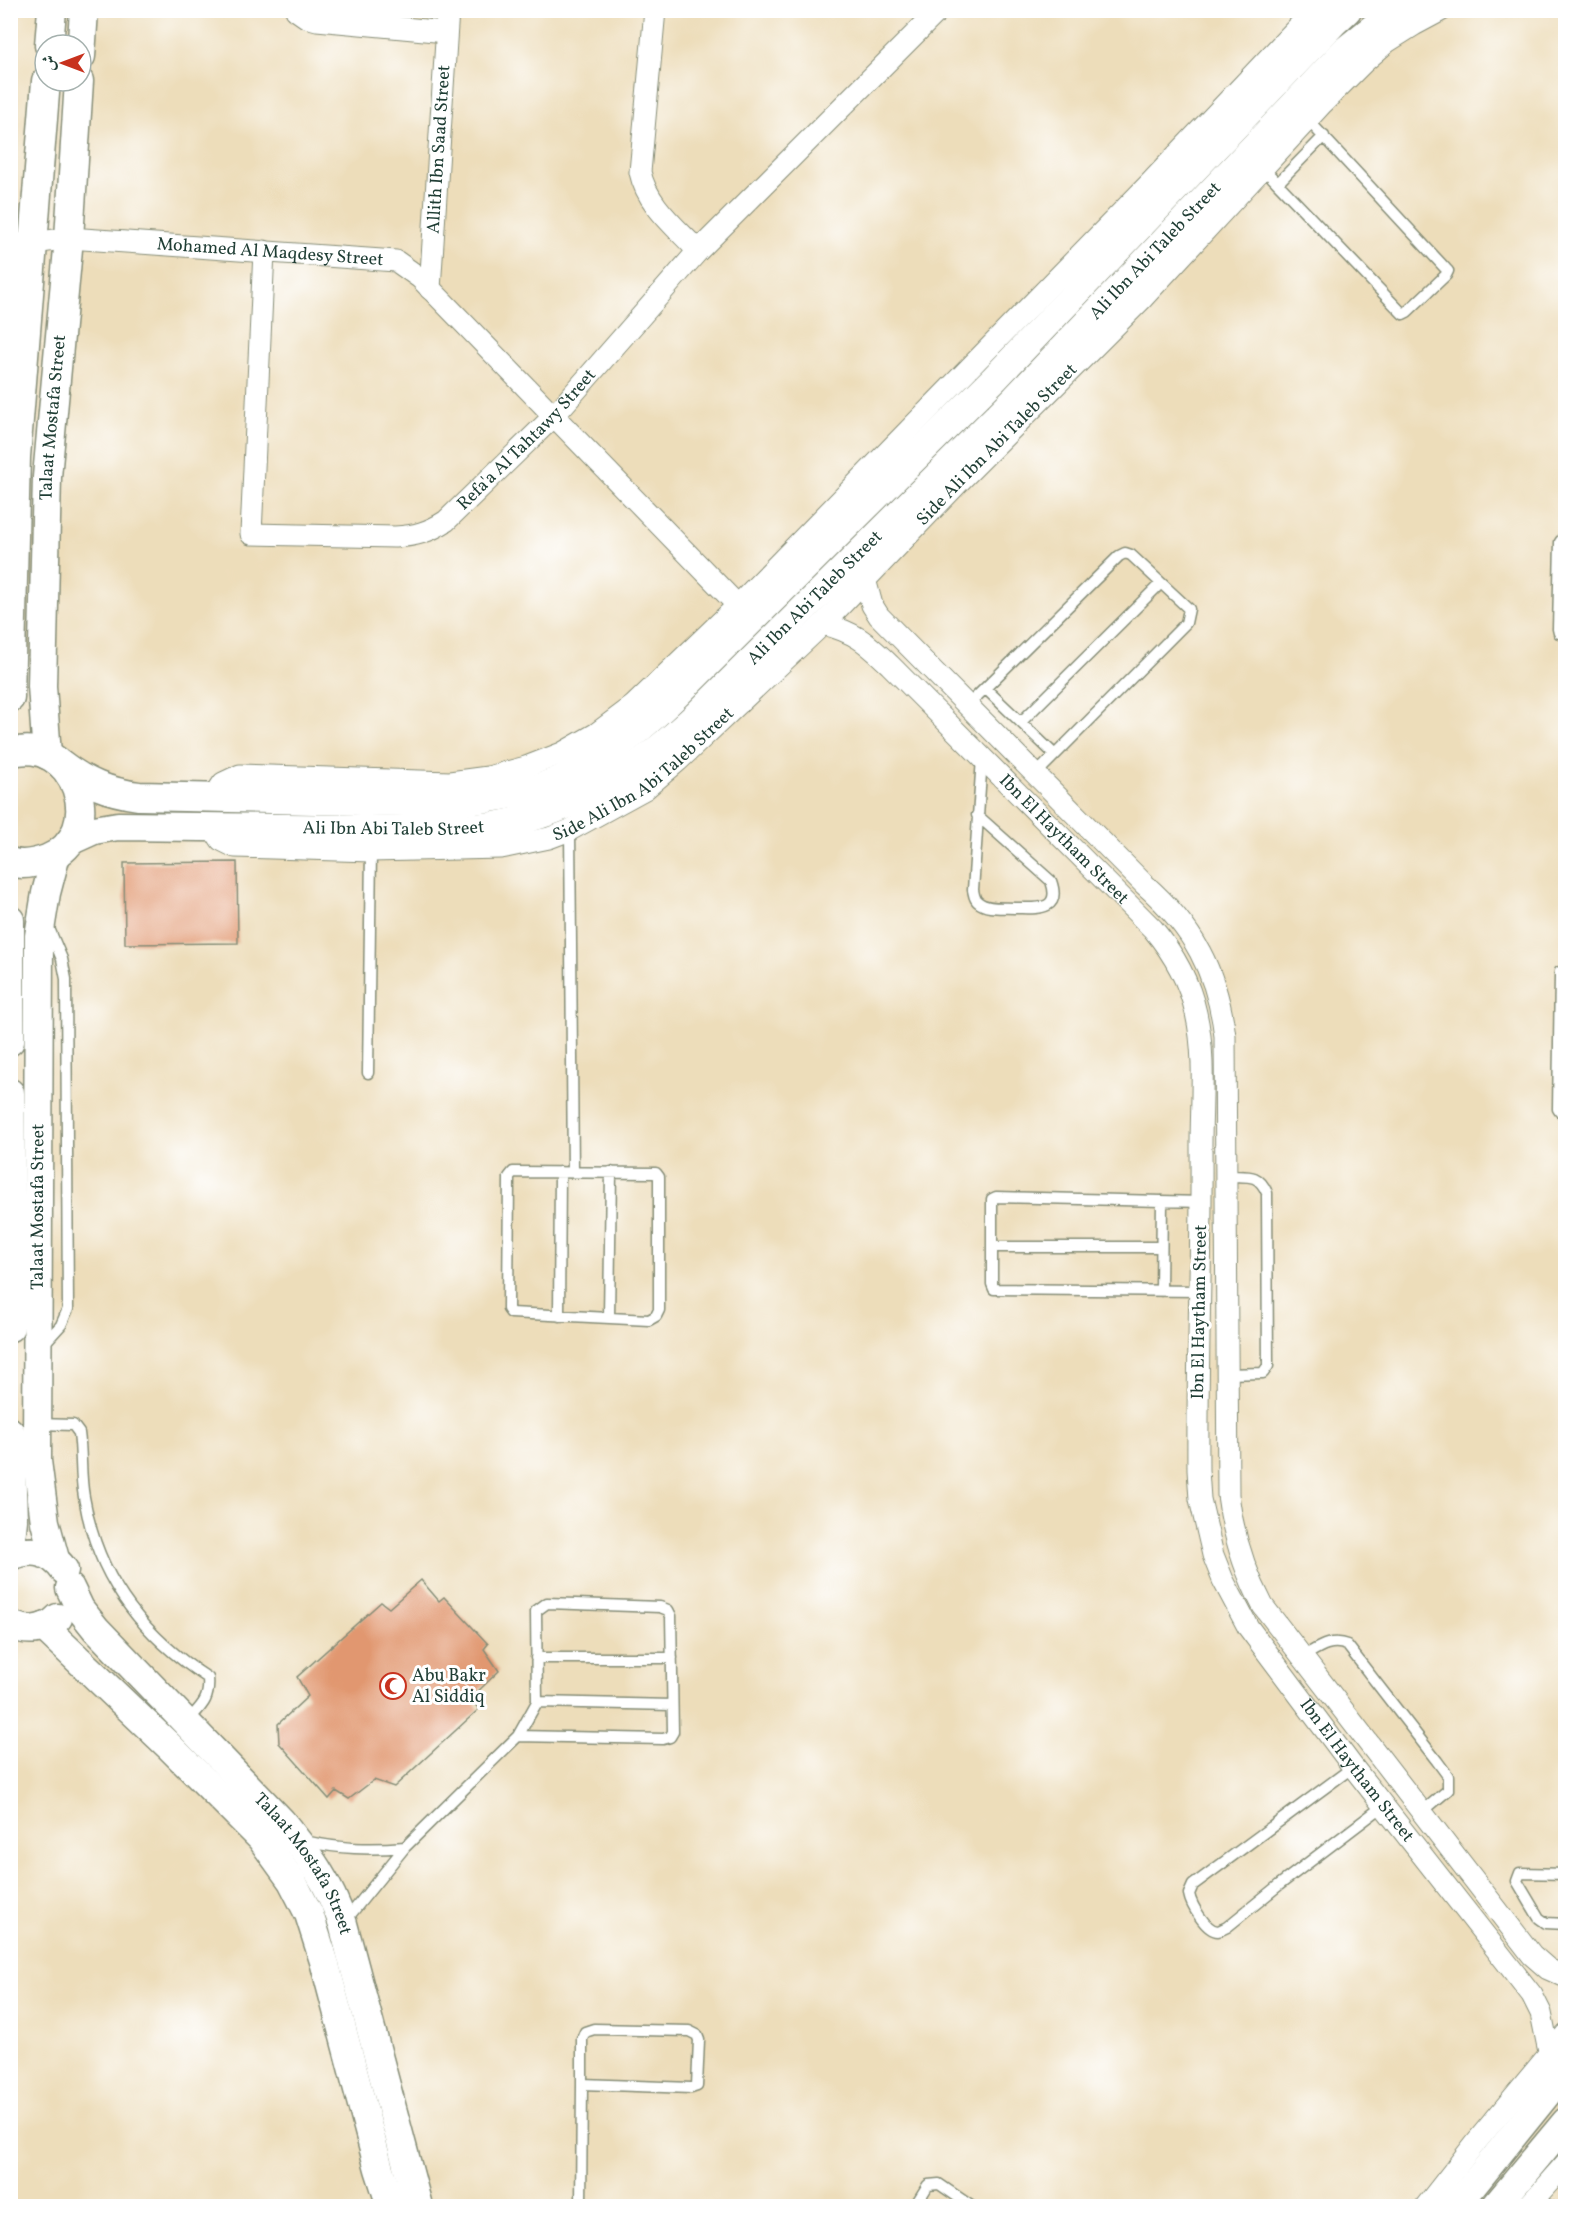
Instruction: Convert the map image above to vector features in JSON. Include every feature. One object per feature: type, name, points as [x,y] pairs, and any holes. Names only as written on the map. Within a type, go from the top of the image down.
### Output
[{"type":"street","points":[[50,33],[52,10]]},
{"type":"street","points":[[83,33],[84,10]]},
{"type":"street","points":[[296,10],[306,17],[317,20],[446,32]]},
{"type":"street","name":"Allith Ibn Saad Street","points":[[430,289],[448,10]]},
{"type":"street","points":[[655,10],[640,172],[643,186],[650,199],[698,251]]},
{"type":"street","name":"Refa'a Al Tahtawy Street","points":[[264,251],[251,534],[395,537],[413,536],[431,531],[446,521],[553,417],[698,251],[939,10]]},
{"type":"street","points":[[745,613],[1314,10]]},
{"type":"street","name":"Ali Ibn Abi Taleb Street","points":[[54,759],[88,782],[118,793],[139,796],[449,803],[492,799],[533,789],[572,773],[609,752],[647,724],[745,613],[995,378],[1347,10]]},
{"type":"street","name":"Ali Ibn Abi Taleb Street","points":[[10,862],[36,863],[94,830],[118,826],[448,830],[497,826],[541,815],[585,798],[625,776],[665,746],[956,471],[1015,399],[1345,51],[1399,10]]},
{"type":"street","name":"Side Ali Ibn Abi Taleb Street","points":[[212,826],[221,840],[235,847],[371,851],[501,848],[549,838],[570,830],[645,789],[823,624],[865,579],[956,471],[1143,298],[1364,62],[1388,42],[1442,10]]},
{"type":"street","name":"Talaat Mostafa Street","points":[[10,698],[22,244],[44,93]]},
{"type":"street","name":"Talaat Mostafa Street","points":[[78,93],[69,238],[47,477],[42,686],[54,759],[74,780],[81,800],[80,820],[64,847],[42,913],[39,936],[37,1461],[40,1495],[55,1559],[68,1577],[70,1588],[80,1609],[96,1629],[296,1839],[324,1878],[343,1924],[418,2206]]},
{"type":"street","name":"Mohamed Al Maqdesy Street","points":[[22,244],[69,238],[396,261],[409,269],[430,289],[745,613]]},
{"type":"street","points":[[995,378],[1015,399]]},
{"type":"street","name":"Ibn El Haytham Street","points":[[865,579],[872,605],[879,616],[1037,773],[1144,884],[1165,902],[1198,945],[1210,970],[1220,1002],[1225,1036],[1228,1496],[1236,1542],[1243,1564],[1263,1606],[1532,1955],[1548,1968],[1566,1977]]},
{"type":"street","name":"Ibn El Haytham Street","points":[[823,624],[837,627],[863,640],[1154,928],[1185,977],[1200,1033],[1202,1202],[1198,1470],[1200,1499],[1214,1555],[1223,1580],[1248,1627],[1383,1806],[1527,1987],[1541,2013],[1557,2061]]},
{"type":"street","points":[[10,753],[32,751],[54,759]]},
{"type":"street","points":[[10,920],[10,1041]]},
{"type":"street","name":"Talaat Mostafa Street","points":[[10,1093],[10,1327]]},
{"type":"street","points":[[1201,1248],[1226,1248]]},
{"type":"street","points":[[10,1432],[13,1520],[10,1549]]},
{"type":"street","points":[[10,1556],[33,1551],[55,1559]]},
{"type":"street","points":[[10,1624],[17,1628],[31,1630],[55,1621],[69,1600],[70,1588]]},
{"type":"street","name":"Talaat Mostafa Street","points":[[44,1627],[169,1746],[261,1838],[292,1881],[309,1914],[324,1961],[379,2169],[391,2206]]},
{"type":"street","points":[[1456,2206],[1557,2061],[1566,2034]]},
{"type":"street","points":[[1426,2206],[1557,2061]]},
{"type":"street","points":[[1496,2206],[1566,2122]]},
{"type":"street","points":[[1538,2203],[1566,2163]]},
{"type":"lane","points":[[1263,168],[1403,314],[1446,275],[1448,271],[1308,120]]},
{"type":"lane","points":[[1278,183],[1324,136]]},
{"type":"lane","points":[[1566,534],[1560,542],[1558,629],[1559,633],[1566,634]]},
{"type":"lane","points":[[968,705],[1119,556],[1125,553],[1131,555],[1189,609],[1186,623],[1037,773]]},
{"type":"lane","points":[[1021,722],[1161,583]]},
{"type":"lane","points":[[986,688],[1054,754]]},
{"type":"lane","points":[[977,815],[1051,881],[1055,892],[1052,903],[1042,909],[988,906],[978,902],[974,897],[977,815],[982,757]]},
{"type":"lane","points":[[570,830],[573,1172]]},
{"type":"lane","points":[[368,1073],[371,851]]},
{"type":"lane","points":[[1566,971],[1560,972],[1562,1065],[1558,1109],[1566,1114]]},
{"type":"lane","points":[[513,1172],[560,1172],[656,1173],[659,1177],[659,1310],[650,1320],[518,1315],[511,1313],[508,1309],[508,1178],[513,1172]]},
{"type":"lane","points":[[559,1316],[560,1172]]},
{"type":"lane","points":[[609,1318],[611,1172]]},
{"type":"lane","points":[[1227,1176],[1254,1177],[1262,1182],[1267,1193],[1268,1366],[1263,1373],[1227,1374]]},
{"type":"lane","points":[[1201,1291],[994,1289],[992,1284],[992,1203],[996,1197],[1202,1202]]},
{"type":"lane","points":[[1161,1291],[1162,1201]]},
{"type":"lane","points":[[992,1246],[1161,1247]]},
{"type":"lane","points":[[37,1424],[72,1425],[79,1433],[83,1496],[97,1547],[107,1571],[122,1597],[140,1621],[183,1662],[208,1678],[207,1699],[187,1722]]},
{"type":"lane","points":[[343,1924],[405,1847],[518,1736],[537,1702],[536,1611],[547,1604],[660,1607],[668,1610],[671,1616],[672,1658],[673,1732],[670,1737],[663,1739],[518,1736]]},
{"type":"lane","points":[[1302,1657],[1329,1642],[1347,1645],[1431,1753],[1448,1776],[1450,1783],[1448,1790],[1422,1812]]},
{"type":"lane","points":[[536,1658],[672,1658]]},
{"type":"lane","points":[[537,1702],[672,1705]]},
{"type":"lane","points":[[1353,1767],[1193,1886],[1189,1894],[1191,1904],[1209,1928],[1218,1931],[1227,1927],[1383,1806]]},
{"type":"lane","points":[[296,1839],[331,1847],[365,1850],[405,1847]]},
{"type":"lane","points":[[1566,1874],[1520,1873],[1517,1881],[1539,1918],[1546,1923],[1566,1924]]},
{"type":"lane","points":[[581,2206],[582,2039],[585,2032],[594,2029],[689,2031],[697,2035],[699,2040],[697,2086],[691,2088],[582,2084]]},
{"type":"lane","points":[[915,2206],[928,2185],[934,2183],[971,2206]]},
{"type":"building","points":[[237,862],[238,943],[125,944],[124,863]]},
{"type":"building","name":"Abu Bakr Al Siddiq","points":[[421,1580],[439,1601],[444,1597],[488,1644],[484,1649],[499,1671],[470,1699],[479,1709],[394,1787],[374,1780],[349,1799],[336,1791],[329,1799],[279,1743],[278,1724],[308,1696],[297,1677],[381,1602],[389,1608]]},
{"type":"place","name":"Abu Bakr Al Siddiq","points":[[393,1686]]}]
